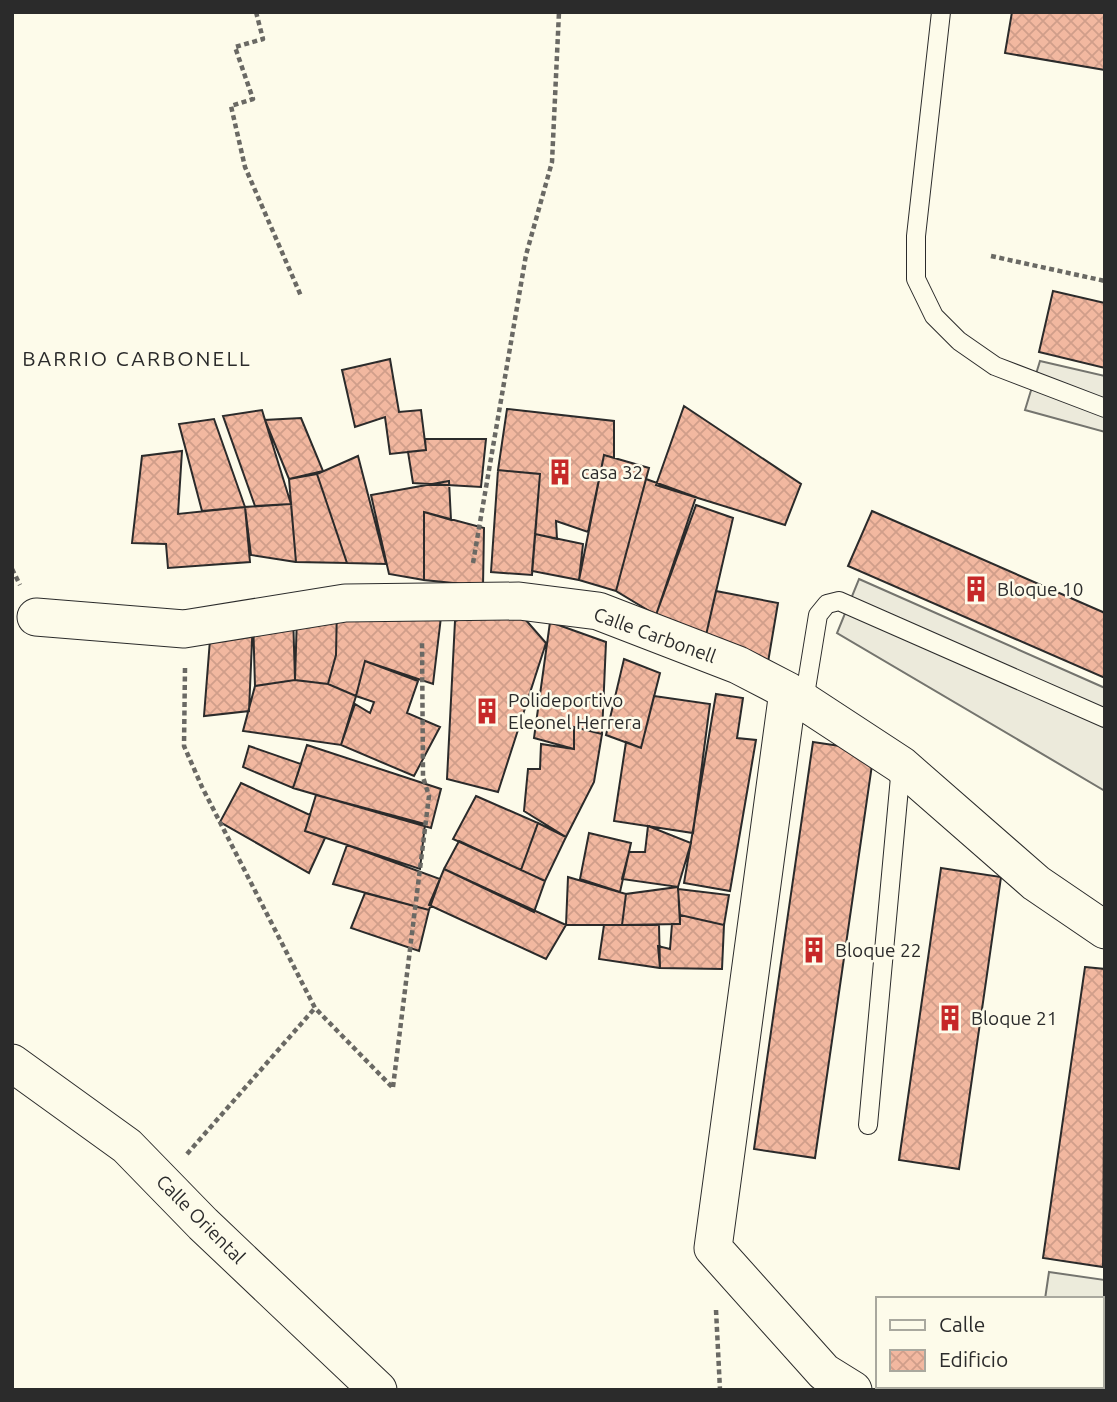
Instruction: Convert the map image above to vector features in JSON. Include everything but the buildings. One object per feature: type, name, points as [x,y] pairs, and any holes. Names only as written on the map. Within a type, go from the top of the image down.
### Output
[{"type":"street","name":"Calle Carbonell","points":[[36,617],[184,629],[345,603],[519,601],[598,611],[738,665],[796,696],[901,765],[1036,883],[1105,930]]},
{"type":"street","points":[[796,696],[713,1248],[824,1372],[853,1390]]},
{"type":"street","name":"Calle Oriental","points":[[12,1063],[127,1146],[203,1224],[378,1390]]},
{"type":"lane","points":[[941,12],[916,236],[916,279],[934,316],[959,341],[995,366],[1105,408]]},
{"type":"lane","points":[[796,696],[818,615],[827,604],[839,601],[1105,718]]},
{"type":"lane","points":[[868,1125],[901,765]]},
{"type":"path","points":[[256,12],[262,39],[235,47],[253,99],[230,106],[244,167],[301,296]]},
{"type":"path","points":[[466,602],[526,255],[552,162],[559,12]]},
{"type":"path","points":[[991,256],[1105,281]]},
{"type":"path","points":[[184,629],[184,746],[315,1008],[393,1088],[429,796],[423,777],[422,601]]},
{"type":"path","points":[[163,1181],[315,1008]]},
{"type":"path","points":[[713,1248],[720,1390]]},
{"type":"shaded area","points":[[1040,361],[1105,376],[1105,432],[1025,410]]},
{"type":"shaded area","points":[[859,579],[1105,688],[1105,791],[837,633]]},
{"type":"shaded area","points":[[1049,1272],[1105,1280],[1105,1390],[1031,1390],[1103,1388],[1103,1297],[1045,1297]]},
{"type":"place","name":"casa 32","points":[[560,472]]},
{"type":"place","name":"Bloque 10","points":[[976,589]]},
{"type":"place","name":"Polideportivo Eleonel Herrera","points":[[487,711]]},
{"type":"place","name":"Bloque 22","points":[[814,950]]},
{"type":"place","name":"Bloque 21","points":[[950,1018]]},
{"type":"district","name":"BARRIO CARBONELL","points":[[137,359]]}]
